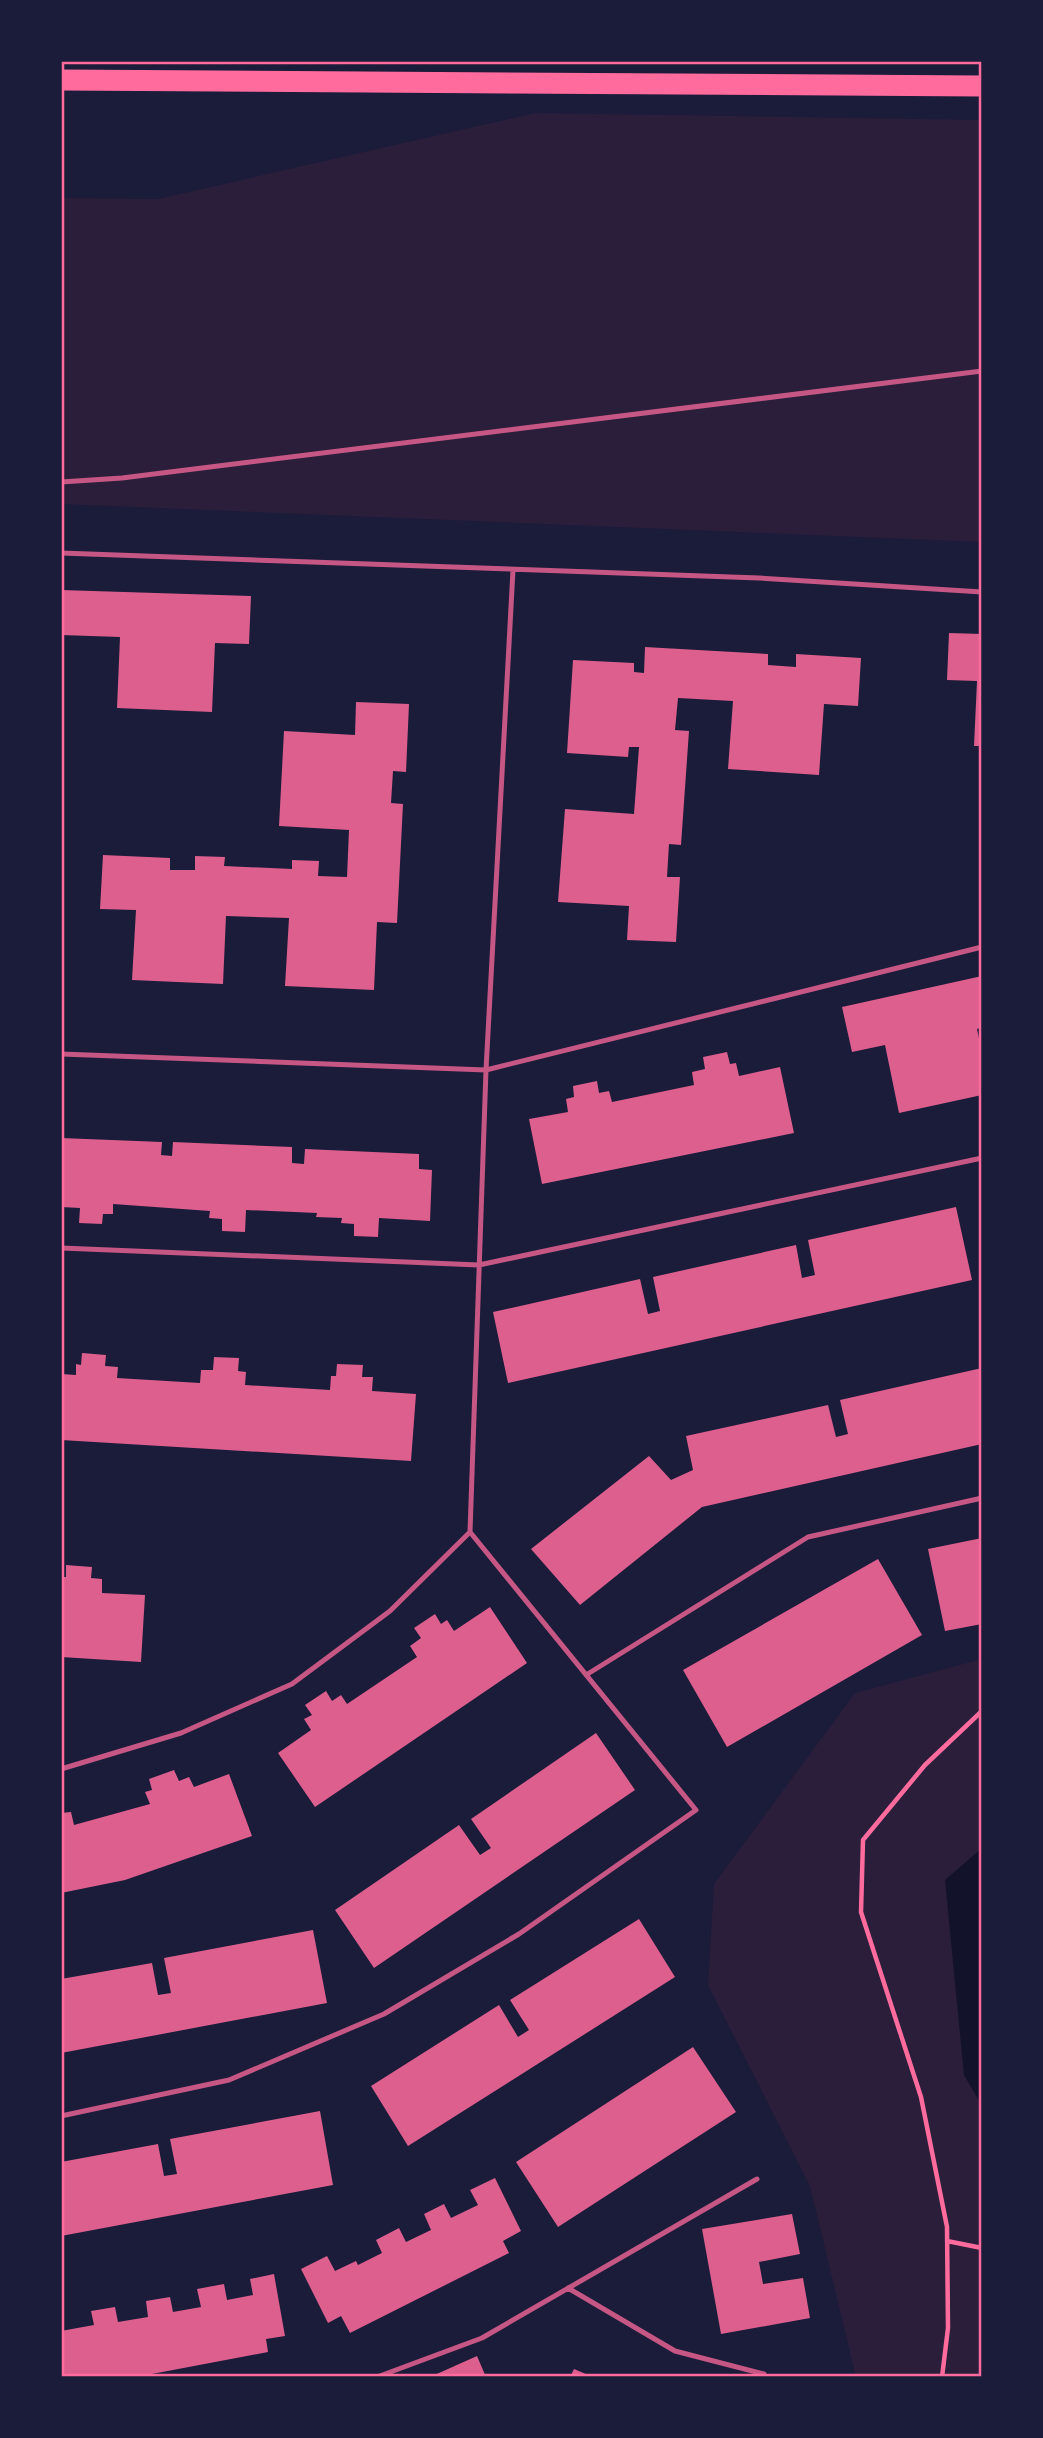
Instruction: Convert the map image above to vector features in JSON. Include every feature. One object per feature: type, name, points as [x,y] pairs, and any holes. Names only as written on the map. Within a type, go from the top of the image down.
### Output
[{"type":"highway","points":[[938,86],[982,79]]},
{"type":"highway","points":[[61,80],[982,86]]},
{"type":"lane","points":[[61,481],[122,478],[982,371]]},
{"type":"lane","points":[[61,553],[759,578],[982,592]]},
{"type":"lane","points":[[61,2116],[229,2080],[384,2014],[519,1934],[696,1810],[470,1532],[486,1070],[513,569]]},
{"type":"lane","points":[[61,1054],[486,1070],[982,947]]},
{"type":"lane","points":[[61,1248],[479,1265],[982,1158]]},
{"type":"lane","points":[[586,1675],[807,1537],[982,1498]]},
{"type":"lane","points":[[61,1769],[181,1733],[292,1684],[390,1611],[470,1532]]},
{"type":"lane","points":[[377,2377],[482,2338],[757,2179]]},
{"type":"lane","points":[[568,2288],[675,2351],[764,2374]]},
{"type":"path","points":[[942,2377],[947,2328],[947,2227],[921,2097],[861,1912],[863,1840],[925,1765],[982,1711]]},
{"type":"path","points":[[947,2241],[982,2248]]},
{"type":"shaded area","points":[[535,113],[982,120],[982,542],[61,504],[61,198],[158,199]]},
{"type":"shaded area","points":[[982,1659],[982,2377],[856,2377],[810,2186],[708,1985],[714,1884],[855,1693]]},
{"type":"shaded area","points":[[982,1848],[982,2106],[964,2075],[945,1880]]},
{"type":"building","points":[[61,590],[251,596],[249,644],[215,643],[212,712],[117,708],[120,637],[61,635]]},
{"type":"building","points":[[949,633],[982,634],[982,746],[974,746],[977,681],[947,680]]},
{"type":"building","points":[[645,647],[768,654],[768,665],[796,667],[796,654],[861,658],[858,706],[824,704],[819,775],[728,769],[733,701],[678,698],[675,730],[689,731],[681,845],[669,844],[667,877],[680,877],[676,942],[627,940],[629,906],[558,902],[565,809],[634,814],[639,747],[629,747],[628,757],[567,753],[573,660],[634,663],[634,672],[644,673]]},
{"type":"building","points":[[356,702],[409,704],[406,772],[393,771],[391,803],[403,804],[397,923],[377,922],[374,990],[285,986],[289,918],[226,916],[223,984],[132,980],[136,910],[100,909],[103,855],[170,858],[170,870],[195,870],[195,856],[225,857],[224,866],[292,869],[292,860],[319,861],[318,876],[347,877],[349,830],[279,826],[284,731],[355,735]]},
{"type":"building","points":[[982,976],[982,1027],[977,1029],[982,1053],[982,1095],[899,1113],[885,1045],[852,1052],[842,1007]]},
{"type":"building","points":[[727,1052],[730,1064],[736,1063],[739,1076],[780,1067],[794,1133],[542,1184],[529,1119],[568,1112],[566,1099],[574,1097],[573,1086],[597,1081],[599,1093],[609,1091],[612,1102],[694,1085],[692,1072],[705,1069],[703,1057]]},
{"type":"building","points":[[61,1138],[162,1142],[161,1155],[172,1156],[173,1142],[292,1147],[292,1163],[304,1164],[305,1149],[419,1154],[419,1169],[432,1170],[430,1221],[379,1218],[378,1237],[354,1236],[354,1224],[341,1223],[342,1218],[316,1217],[317,1213],[246,1210],[245,1232],[222,1231],[222,1219],[209,1218],[210,1211],[113,1204],[113,1214],[103,1214],[102,1224],[79,1223],[80,1208],[61,1207]]},
{"type":"building","points":[[956,1207],[972,1280],[508,1383],[493,1312],[640,1279],[648,1314],[660,1311],[653,1277],[796,1245],[802,1278],[815,1275],[808,1240]]},
{"type":"building","points":[[82,1353],[106,1355],[105,1366],[118,1367],[117,1378],[200,1383],[201,1370],[213,1370],[214,1357],[239,1358],[238,1371],[246,1372],[245,1385],[330,1390],[331,1376],[336,1376],[337,1364],[363,1365],[362,1377],[373,1377],[372,1391],[416,1394],[411,1461],[61,1440],[61,1374],[76,1375],[76,1364],[81,1365]]},
{"type":"building","points":[[982,1368],[982,1444],[702,1507],[580,1605],[531,1549],[649,1456],[671,1480],[693,1470],[686,1436],[828,1405],[836,1437],[848,1434],[840,1400]]},
{"type":"building","points":[[982,1538],[982,1624],[945,1631],[928,1549]]},
{"type":"building","points":[[878,1559],[922,1635],[727,1747],[683,1670]]},
{"type":"building","points":[[66,1565],[92,1567],[91,1578],[102,1579],[102,1593],[145,1595],[141,1662],[61,1657],[61,1577],[66,1577]]},
{"type":"building","points":[[490,1607],[527,1663],[315,1807],[278,1753],[311,1730],[304,1719],[312,1715],[305,1705],[326,1691],[332,1701],[341,1695],[347,1704],[417,1657],[410,1646],[421,1638],[414,1628],[435,1614],[441,1624],[447,1620],[454,1631]]},
{"type":"building","points":[[596,1733],[635,1790],[374,1968],[335,1910],[459,1825],[480,1855],[491,1848],[471,1819]]},
{"type":"building","points":[[174,1770],[179,1781],[189,1777],[194,1787],[229,1774],[252,1836],[125,1880],[61,1893],[61,1813],[71,1812],[74,1825],[150,1804],[145,1792],[152,1790],[149,1779]]},
{"type":"building","points":[[639,1919],[675,1977],[408,2146],[371,2086],[499,2005],[518,2037],[529,2030],[510,2000]]},
{"type":"building","points":[[313,1930],[327,2003],[61,2053],[61,1979],[152,1963],[158,1995],[171,1993],[164,1958]]},
{"type":"building","points":[[693,2047],[736,2112],[558,2227],[516,2162]]},
{"type":"building","points":[[320,2111],[333,2185],[61,2236],[61,2162],[158,2144],[164,2176],[177,2174],[170,2139]]},
{"type":"building","points":[[495,2178],[521,2231],[503,2241],[509,2253],[350,2333],[341,2316],[328,2323],[301,2269],[327,2256],[335,2271],[356,2261],[358,2265],[382,2253],[376,2240],[399,2228],[406,2242],[431,2230],[424,2214],[444,2204],[451,2218],[478,2205],[470,2190]]},
{"type":"building","points":[[792,2214],[800,2254],[759,2262],[763,2284],[803,2278],[810,2318],[721,2334],[702,2229]]},
{"type":"building","points":[[274,2274],[285,2336],[266,2339],[268,2352],[136,2377],[61,2377],[61,2331],[94,2325],[91,2311],[115,2307],[118,2322],[148,2317],[146,2301],[170,2297],[173,2312],[201,2307],[197,2289],[224,2284],[227,2300],[253,2295],[250,2279]]},
{"type":"building","points":[[477,2356],[486,2377],[430,2377]]},
{"type":"building","points":[[574,2369],[593,2377],[570,2377]]}]
